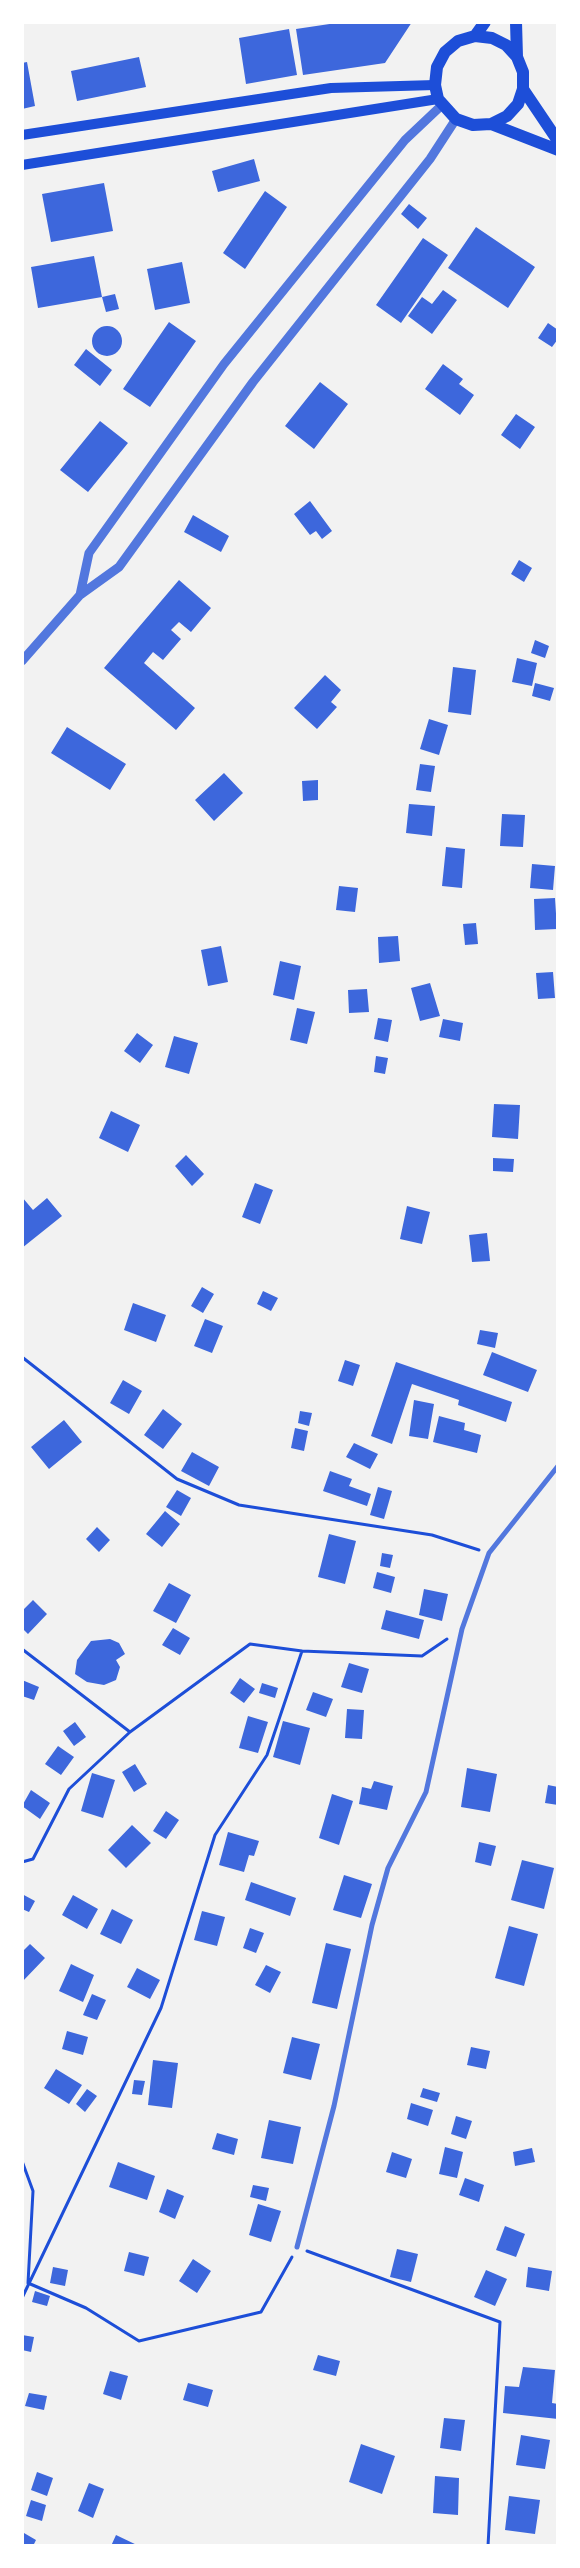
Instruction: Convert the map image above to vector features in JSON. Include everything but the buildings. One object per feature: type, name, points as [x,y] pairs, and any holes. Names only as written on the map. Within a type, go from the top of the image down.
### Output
[{"type":"main road","points":[[475,36],[485,22]]},
{"type":"main road","points":[[516,22],[517,57],[523,72],[523,89],[518,104],[507,116],[491,124],[473,125],[456,119],[440,102],[435,85],[436,67],[445,52],[458,41],[475,36],[492,38],[506,45],[517,57]]},
{"type":"main road","points":[[22,136],[331,88],[435,85]]},
{"type":"main road","points":[[523,89],[558,141]]},
{"type":"main road","points":[[22,165],[440,102]]},
{"type":"main road","points":[[491,124],[558,150]]},
{"type":"street","points":[[80,595],[89,553],[224,364],[404,140],[440,102]]},
{"type":"street","points":[[22,661],[80,595],[119,567],[253,382],[430,159],[456,119]]},
{"type":"street","points":[[297,2248],[334,2106],[372,1925],[388,1868],[426,1792],[462,1628],[489,1553],[558,1466]]},
{"type":"path","points":[[22,1357],[177,1479],[186,1483],[239,1505],[432,1535],[489,1553]]},
{"type":"path","points":[[22,1862],[33,1859],[69,1789],[130,1732],[250,1644],[302,1651],[422,1656],[462,1628]]},
{"type":"path","points":[[22,1649],[130,1732]]},
{"type":"path","points":[[22,2298],[161,2008],[215,1835],[267,1756],[302,1651]]},
{"type":"path","points":[[22,2161],[33,2191],[28,2283]]},
{"type":"path","points":[[28,2283],[86,2308],[139,2340],[260,2312],[297,2248],[500,2322],[488,2546]]}]
